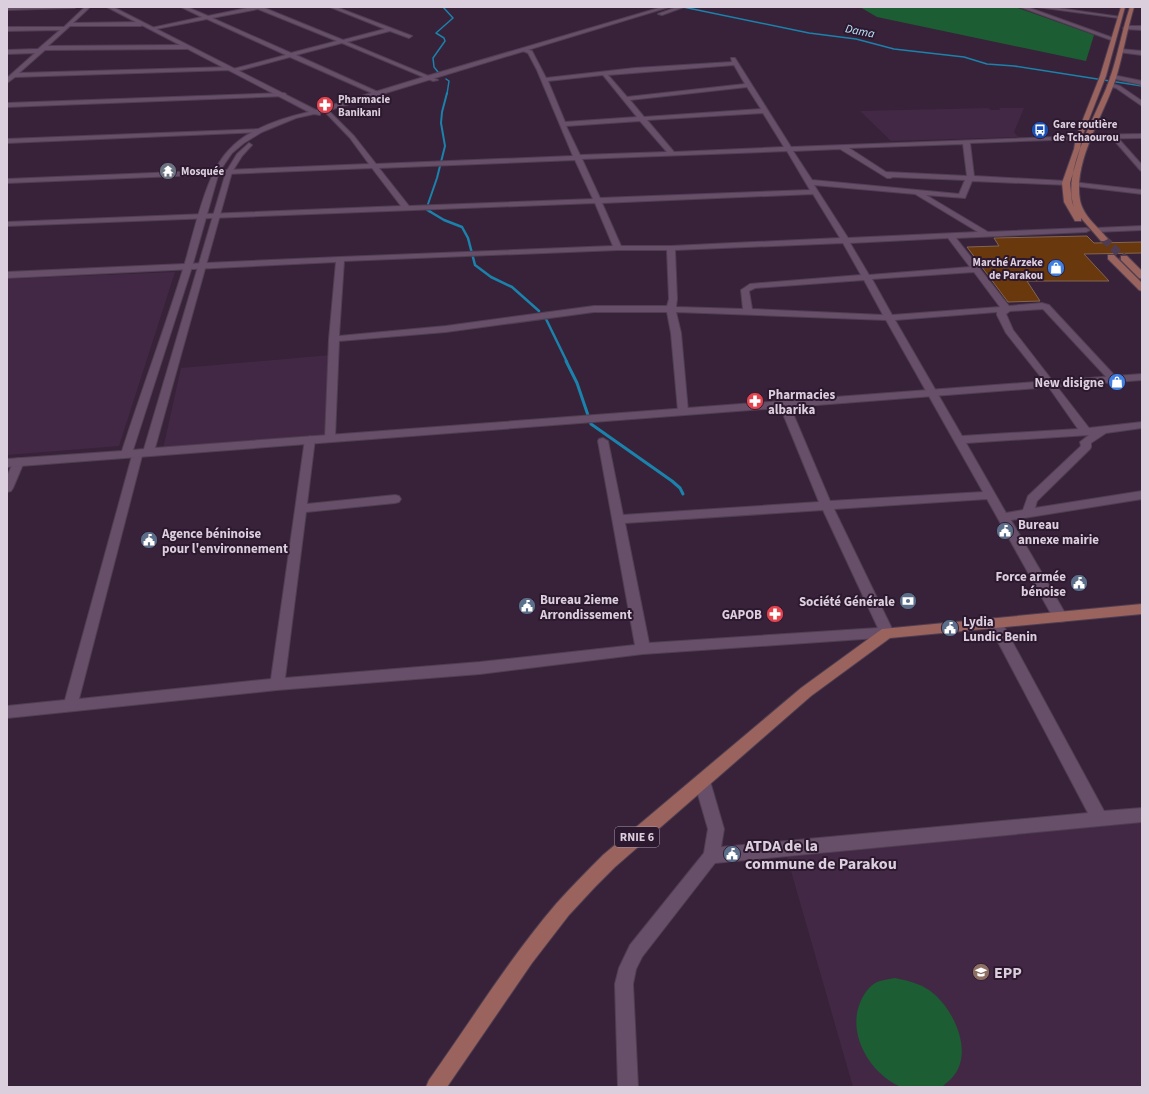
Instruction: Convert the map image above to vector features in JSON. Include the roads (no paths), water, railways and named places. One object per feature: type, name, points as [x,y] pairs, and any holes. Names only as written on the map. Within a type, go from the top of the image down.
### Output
[{"type":"main road","points":[[1095,239],[1086,230],[1068,202],[1066,183],[1079,137],[1101,80],[1123,7]]},
{"type":"main road","points":[[1104,239],[1078,207],[1075,184],[1090,136],[1113,81],[1132,7]]},
{"type":"main road","points":[[1111,257],[1142,288]]},
{"type":"main road","points":[[1124,258],[1142,276]]},
{"type":"main road","points":[[887,633],[1142,609]]},
{"type":"main road","name":"RNIE 6","points":[[436,1087],[525,958],[556,916],[581,888],[609,861],[806,692],[887,633]]},
{"type":"street","points":[[7,9],[74,7]]},
{"type":"street","points":[[10,78],[88,7]]},
{"type":"street","points":[[109,7],[317,113]]},
{"type":"street","points":[[183,7],[376,93]]},
{"type":"street","points":[[153,29],[259,7],[432,78]]},
{"type":"street","points":[[332,7],[409,36]]},
{"type":"street","points":[[526,51],[667,7]]},
{"type":"street","points":[[1022,7],[1113,39]]},
{"type":"street","points":[[1039,7],[1119,17]]},
{"type":"street","points":[[138,453],[203,267],[229,172],[239,155],[257,138],[282,126],[376,93],[680,8]]},
{"type":"street","points":[[7,29],[141,24]]},
{"type":"street","points":[[1126,28],[1142,28]]},
{"type":"street","points":[[10,78],[232,70],[391,30]]},
{"type":"street","points":[[7,52],[187,47]]},
{"type":"street","points":[[526,51],[544,80],[562,124],[599,200],[618,248]]},
{"type":"street","points":[[1120,51],[1142,53]]},
{"type":"street","points":[[544,80],[734,61],[787,149],[845,240],[887,317],[933,393],[1060,617]]},
{"type":"street","points":[[604,73],[672,154]]},
{"type":"street","points":[[1113,81],[1134,74]]},
{"type":"street","points":[[71,704],[188,267],[216,172],[230,152],[242,142],[260,131],[294,117],[327,111],[432,78]]},
{"type":"street","points":[[1113,81],[1142,83]]},
{"type":"street","points":[[1113,81],[1133,89]]},
{"type":"street","points":[[1113,81],[1142,104]]},
{"type":"street","points":[[626,99],[748,85]]},
{"type":"street","points":[[7,105],[284,96]]},
{"type":"street","points":[[327,111],[352,137],[406,207]]},
{"type":"street","points":[[562,124],[764,111]]},
{"type":"street","points":[[7,141],[260,131]]},
{"type":"street","points":[[7,181],[1090,136],[1116,138],[1142,136]]},
{"type":"street","points":[[1116,138],[1142,169]]},
{"type":"street","points":[[966,141],[971,178]]},
{"type":"street","points":[[842,146],[884,174],[986,234]]},
{"type":"street","points":[[1131,157],[1142,157]]},
{"type":"street","points":[[884,174],[1066,183]]},
{"type":"street","points":[[808,182],[962,196],[967,182],[971,178]]},
{"type":"street","points":[[1075,184],[1142,192]]},
{"type":"street","points":[[7,224],[814,192]]},
{"type":"street","points":[[1096,230],[1142,228]]},
{"type":"street","points":[[7,275],[203,267],[340,259],[618,248],[671,248],[1086,230]]},
{"type":"street","points":[[950,235],[1007,310]]},
{"type":"street","points":[[671,248],[673,299],[671,310],[676,333],[683,411]]},
{"type":"street","points":[[330,438],[334,339],[340,259]]},
{"type":"street","points":[[748,313],[745,290],[748,288],[976,269]]},
{"type":"street","points":[[334,339],[446,329],[576,311],[601,309],[915,317],[1042,306],[1046,307],[1113,379]]},
{"type":"street","points":[[1007,310],[1002,312],[1001,315],[1009,331],[1051,384],[1086,432]]},
{"type":"street","points":[[7,463],[1142,377]]},
{"type":"street","points":[[7,712],[71,704],[277,684],[480,668],[643,649],[887,633],[826,505],[784,404]]},
{"type":"street","points":[[960,440],[1086,432],[1142,425]]},
{"type":"street","points":[[1028,513],[1032,499],[1085,448],[1085,442],[1105,430]]},
{"type":"street","points":[[277,684],[310,439]]},
{"type":"street","points":[[603,441],[643,649]]},
{"type":"street","points":[[7,488],[19,462]]},
{"type":"street","points":[[618,519],[990,495]]},
{"type":"street","points":[[1004,518],[1142,495]]},
{"type":"street","points":[[300,509],[395,499]]},
{"type":"street","points":[[995,623],[1100,820]]},
{"type":"street","points":[[628,1087],[624,984],[628,968],[636,951],[711,856],[716,829],[702,781]]},
{"type":"street","points":[[711,856],[1142,815]]},
{"type":"waterway","points":[[438,72],[434,67],[433,58],[445,41],[444,38],[436,33],[453,18],[443,7]]},
{"type":"waterway","name":"Dama","points":[[683,7],[809,33],[856,39],[894,49],[964,57],[987,64],[1014,66],[1142,86]]},
{"type":"waterway","points":[[446,79],[449,81],[447,94]]},
{"type":"waterway","points":[[428,204],[437,178],[445,146],[441,123],[447,93]]},
{"type":"waterway","points":[[429,211],[444,220],[462,227],[468,238],[475,265],[491,277],[512,287],[539,311]]},
{"type":"waterway","points":[[546,319],[567,362]]},
{"type":"waterway","points":[[566,361],[577,383],[591,424],[672,481],[680,488],[683,494]]},
{"type":"tunnel","points":[[1104,239],[1124,258]]},
{"type":"place","name":"Pharmacie Banikani","points":[[325,105]]},
{"type":"place","name":"Gare routière de Tchaourou","points":[[1040,130]]},
{"type":"place","name":"Mosquée","points":[[168,171]]},
{"type":"place","name":"Marché Arzeke de Parakou","points":[[1056,268]]},
{"type":"place","name":"New disigne","points":[[1117,382]]},
{"type":"place","name":"Pharmacies albarika","points":[[755,401]]},
{"type":"place","name":"Bureau annexe mairie","points":[[1005,531]]},
{"type":"place","name":"Agence béninoise pour l'environnement","points":[[149,540]]},
{"type":"place","name":"Force armée bénoise","points":[[1079,583]]},
{"type":"place","name":"Société Générale","points":[[908,601]]},
{"type":"place","name":"Bureau 2ieme Arrondissement","points":[[527,606]]},
{"type":"place","name":"GAPOB","points":[[775,614]]},
{"type":"place","name":"Lydia Lundic Benin","points":[[950,628]]},
{"type":"place","name":"ATDA de la commune de Parakou","points":[[732,854]]},
{"type":"place","name":"EPP","points":[[981,972]]}]
